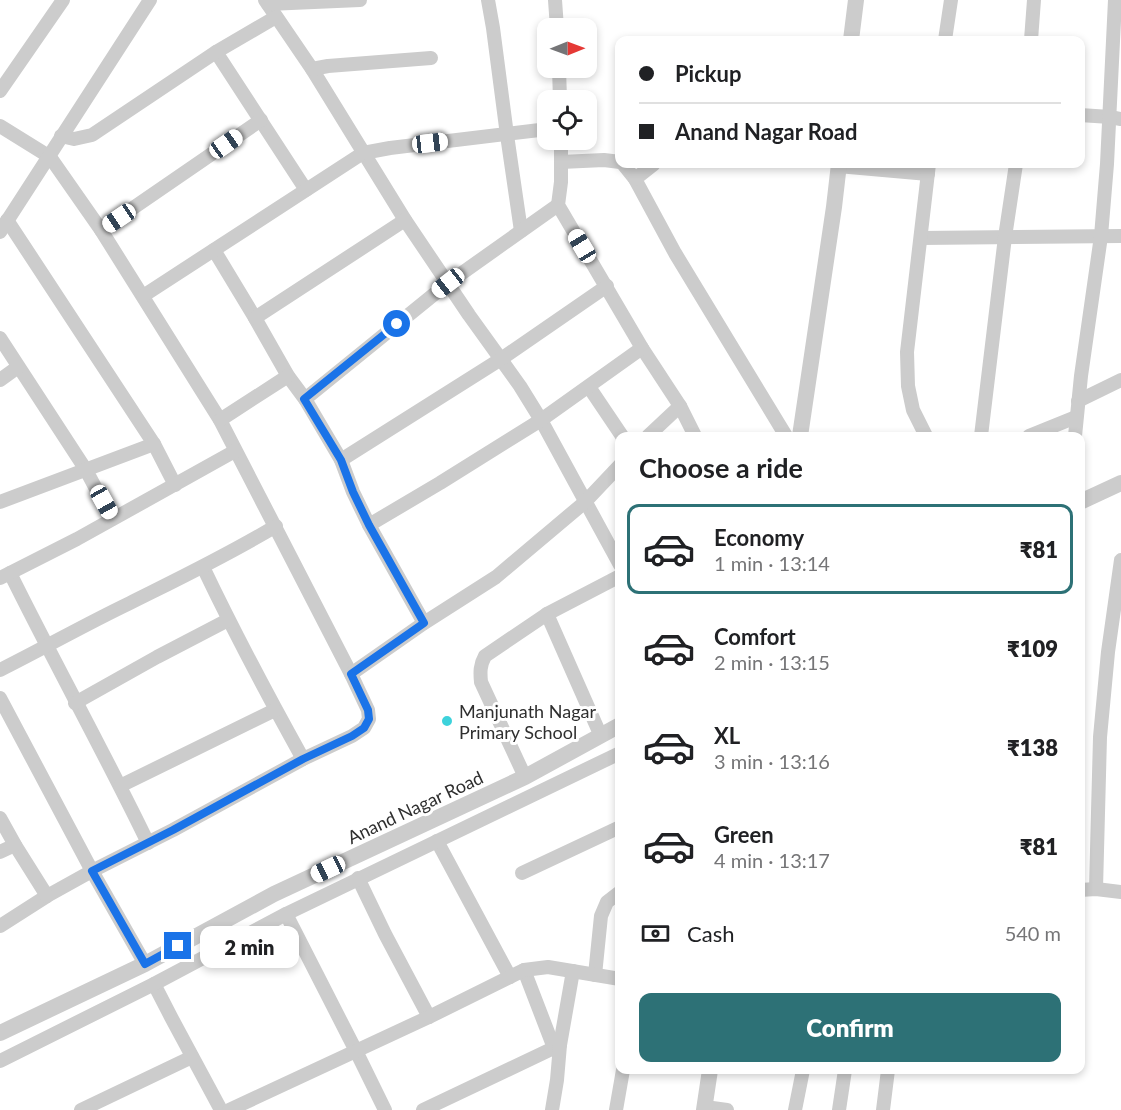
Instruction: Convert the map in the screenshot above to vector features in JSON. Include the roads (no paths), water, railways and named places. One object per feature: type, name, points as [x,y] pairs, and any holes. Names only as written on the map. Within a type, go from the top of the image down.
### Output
[{"type":"street","points":[[0,91],[63,0]]},
{"type":"street","points":[[150,0],[3,226],[154,444],[175,485]]},
{"type":"street","points":[[266,2],[360,0]]},
{"type":"street","points":[[488,0],[494,27],[521,231]]},
{"type":"street","points":[[555,0],[556,18]]},
{"type":"street","points":[[852,36],[856,0]]},
{"type":"street","points":[[946,36],[951,0]]},
{"type":"street","points":[[1031,36],[1034,0]]},
{"type":"street","points":[[1074,432],[1115,118],[1115,0]]},
{"type":"street","points":[[266,2],[312,69],[405,220],[520,386],[615,556]]},
{"type":"street","points":[[62,136],[74,139],[92,135],[216,52],[276,17]]},
{"type":"street","points":[[216,52],[306,190]]},
{"type":"street","points":[[312,69],[431,57]]},
{"type":"street","points":[[1085,115],[1115,118]]},
{"type":"street","points":[[101,230],[261,120]]},
{"type":"street","points":[[0,126],[50,157],[143,296],[220,420],[351,674],[368,710],[369,719],[364,728],[352,736],[303,759],[92,871],[0,926]]},
{"type":"street","points":[[143,296],[363,153],[537,131]]},
{"type":"street","points":[[561,150],[558,205],[642,348],[680,406],[693,432]]},
{"type":"street","points":[[561,162],[604,160],[615,162]]},
{"type":"street","points":[[625,168],[635,179],[675,253],[784,432]]},
{"type":"street","points":[[635,179],[649,168]]},
{"type":"street","points":[[801,432],[839,168]]},
{"type":"street","points":[[906,168],[929,169],[907,352],[908,386],[913,410],[924,432]]},
{"type":"street","points":[[981,432],[1015,168]]},
{"type":"street","points":[[304,399],[448,283],[558,205]]},
{"type":"street","points":[[255,318],[405,220]]},
{"type":"street","points":[[921,238],[1121,236]]},
{"type":"street","points":[[214,250],[288,376],[341,460],[369,525],[424,623]]},
{"type":"street","points":[[341,460],[501,359],[607,286]]},
{"type":"street","points":[[0,338],[86,470],[112,519]]},
{"type":"street","points":[[369,525],[541,420],[642,348]]},
{"type":"street","points":[[0,380],[18,367]]},
{"type":"street","points":[[220,420],[288,376]]},
{"type":"street","points":[[1078,401],[1121,380]]},
{"type":"street","points":[[588,387],[619,432]]},
{"type":"street","points":[[652,432],[680,406]]},
{"type":"street","points":[[1039,432],[1076,417]]},
{"type":"street","points":[[0,502],[154,444]]},
{"type":"street","points":[[148,843],[46,646],[5,576],[236,451]]},
{"type":"street","points":[[351,674],[496,576],[585,502],[615,470]]},
{"type":"street","points":[[1085,500],[1121,483]]},
{"type":"street","points":[[0,670],[240,548],[276,526]]},
{"type":"street","points":[[1096,889],[1100,737],[1114,652],[1121,560]]},
{"type":"street","points":[[203,567],[228,620],[303,759]]},
{"type":"street","points":[[525,777],[481,682],[481,663],[485,656],[547,614],[615,579]]},
{"type":"street","points":[[547,614],[600,734]]},
{"type":"street","points":[[75,703],[228,620]]},
{"type":"street","points":[[0,698],[92,871],[145,964]]},
{"type":"street","points":[[120,786],[276,710]]},
{"type":"street","name":"Anand Nagar Road","points":[[0,1032],[145,964],[274,894],[525,777],[615,727]]},
{"type":"street","points":[[0,1061],[358,878],[615,755]]},
{"type":"street","points":[[0,818],[47,896]]},
{"type":"street","points":[[522,873],[615,829]]},
{"type":"street","points":[[437,841],[510,977]]},
{"type":"street","points":[[0,852],[15,845]]},
{"type":"street","points":[[358,878],[429,1017]]},
{"type":"street","points":[[1085,890],[1121,892]]},
{"type":"street","points":[[595,975],[602,916],[607,902],[615,895]]},
{"type":"street","points":[[286,914],[385,1110]]},
{"type":"street","points":[[229,1110],[524,970],[548,967],[615,978]]},
{"type":"street","points":[[524,970],[557,1046]]},
{"type":"street","points":[[552,1110],[557,1080],[557,1046],[573,970]]},
{"type":"street","points":[[154,984],[221,1110]]},
{"type":"street","points":[[423,1110],[557,1046]]},
{"type":"street","points":[[81,1110],[192,1058]]},
{"type":"street","points":[[616,1110],[622,1074]]},
{"type":"street","points":[[709,1074],[704,1108],[728,1110]]},
{"type":"street","points":[[795,1110],[802,1074]]},
{"type":"street","points":[[839,1110],[844,1074]]},
{"type":"street","points":[[883,1110],[888,1074]]},
{"type":"place","name":"Manjunath Nagar Primary School","points":[[447,721]]}]
